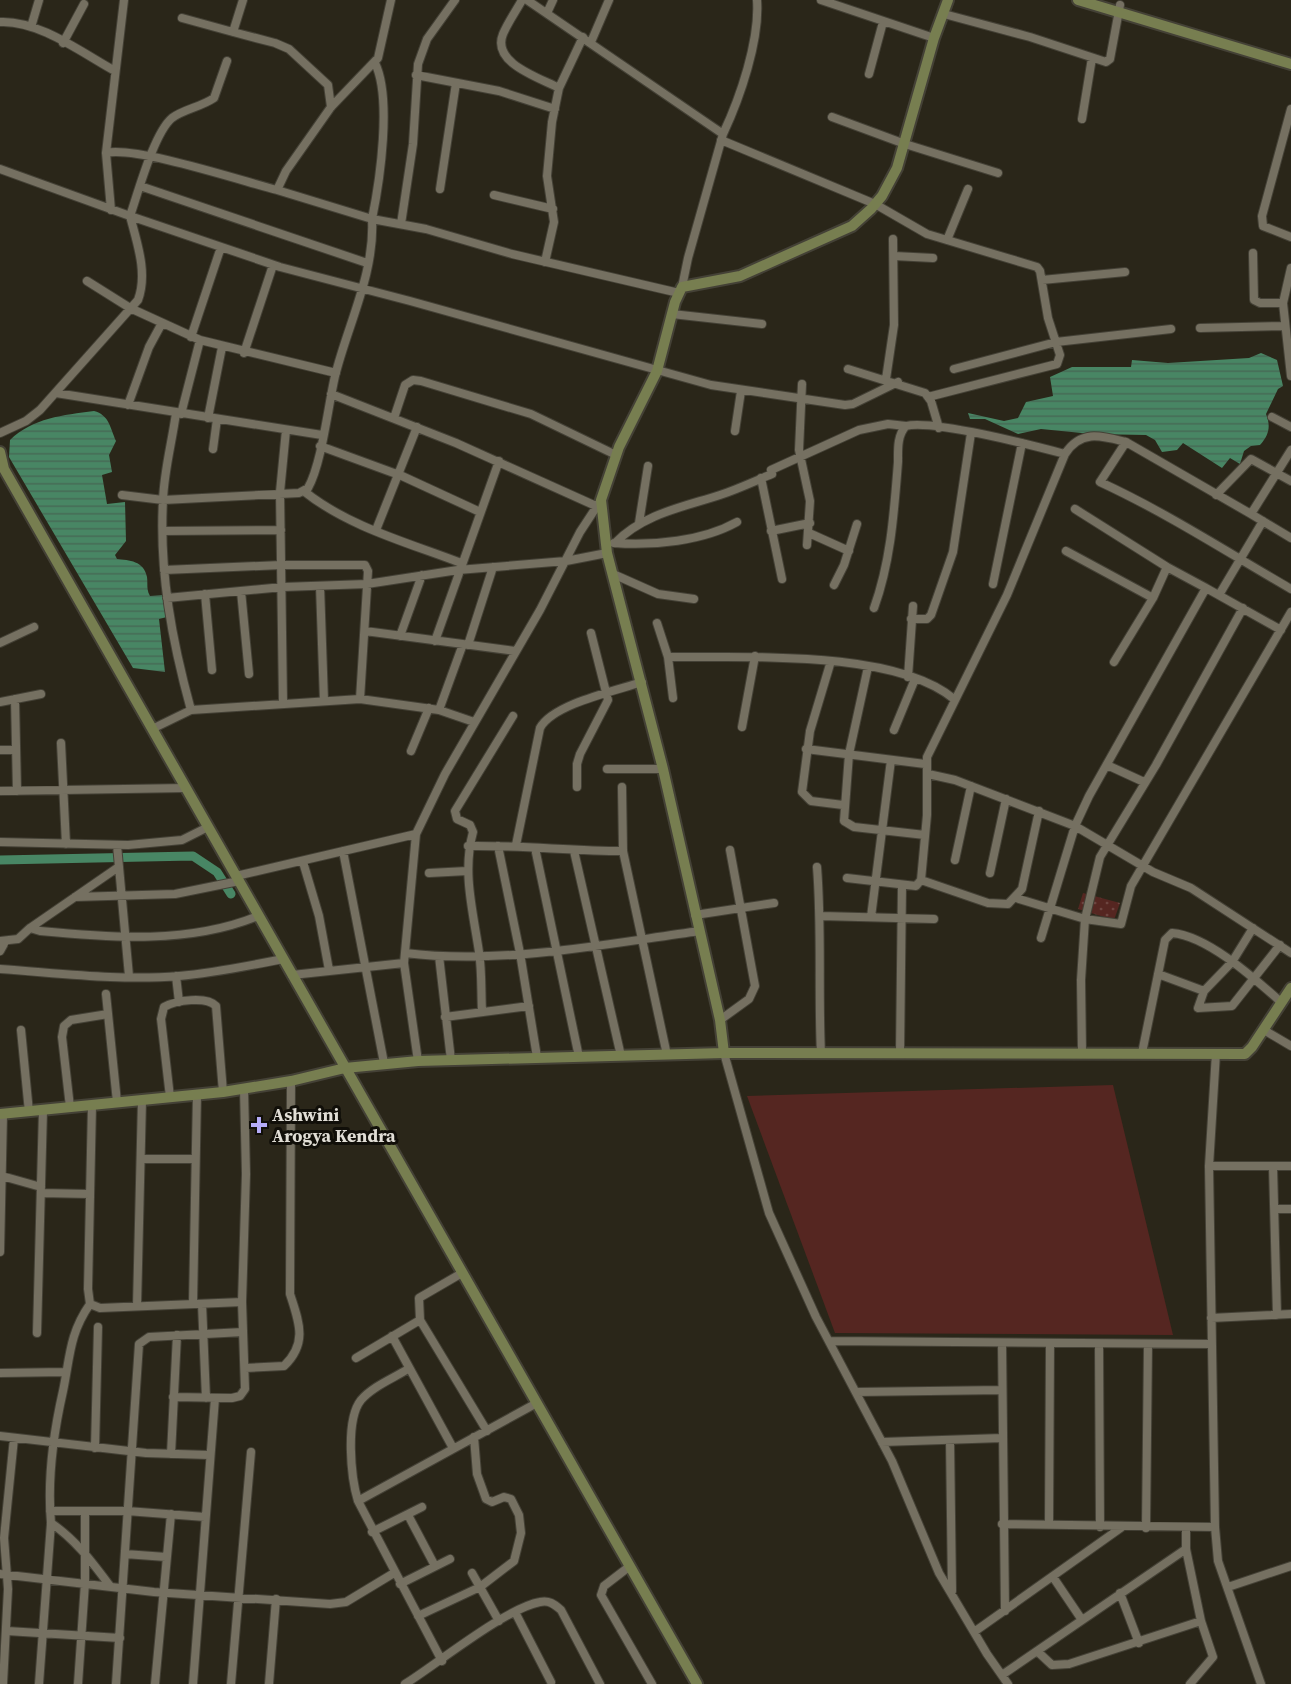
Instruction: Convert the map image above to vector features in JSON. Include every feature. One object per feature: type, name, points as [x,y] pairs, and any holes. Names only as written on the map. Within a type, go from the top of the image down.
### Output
[{"type":"street","points":[[31,27],[39,0]]},
{"type":"street","points":[[111,210],[106,153],[124,0]]},
{"type":"street","points":[[233,32],[243,0]]},
{"type":"street","points":[[277,190],[286,171],[332,107],[375,63],[381,49],[391,0]]},
{"type":"street","points":[[401,224],[413,144],[417,75],[427,39],[454,0]]},
{"type":"street","points":[[522,0],[503,33],[502,48],[505,56],[519,67],[559,88]]},
{"type":"street","points":[[526,0],[591,42],[722,137],[875,204],[927,234],[1037,267],[1042,280],[1048,318],[1060,354],[1058,364],[928,397]]},
{"type":"street","points":[[547,13],[553,0]]},
{"type":"street","points":[[591,42],[609,0]]},
{"type":"street","points":[[418,1061],[404,963],[416,834],[474,722],[566,561],[579,532],[598,503],[616,455],[657,371],[722,137],[734,111],[755,32],[757,0]]},
{"type":"street","points":[[821,0],[934,38]]},
{"type":"street","points":[[106,153],[122,151],[151,157],[277,190],[372,219],[401,224],[545,262],[681,290],[740,276],[852,226],[875,204],[897,168],[934,38],[948,0]]},
{"type":"street","points":[[1078,0],[1119,9],[1291,57]]},
{"type":"street","points":[[1102,0],[1119,9],[1291,64]]},
{"type":"street","points":[[63,43],[84,4]]},
{"type":"street","points":[[944,14],[1109,61],[1119,9]]},
{"type":"street","points":[[182,18],[275,43],[289,50],[328,85],[332,107]]},
{"type":"street","points":[[0,22],[10,21],[31,27],[115,71]]},
{"type":"street","points":[[869,74],[883,22]]},
{"type":"street","points":[[545,262],[554,231],[547,176],[555,109],[559,88],[583,37]]},
{"type":"street","points":[[1082,119],[1092,58]]},
{"type":"street","points":[[0,433],[26,421],[56,393],[138,300],[142,279],[139,248],[130,216],[140,186],[151,157],[173,118],[214,98],[227,62]]},
{"type":"street","points":[[305,492],[312,482],[331,394],[362,288],[373,237],[372,219],[380,174],[382,141],[381,75],[375,63]]},
{"type":"street","points":[[417,75],[499,92],[555,109]]},
{"type":"street","points":[[440,189],[456,83]]},
{"type":"street","points":[[1291,109],[1262,216],[1263,226],[1291,237]]},
{"type":"street","points":[[832,117],[905,144],[998,173]]},
{"type":"street","points":[[0,169],[111,210],[273,265],[657,371],[741,391],[836,405],[853,404],[898,382]]},
{"type":"street","points":[[140,186],[367,263]]},
{"type":"street","points":[[947,240],[968,189]]},
{"type":"street","points":[[494,195],[553,209]]},
{"type":"street","points":[[886,379],[894,325],[893,239]]},
{"type":"street","points":[[191,337],[221,247]]},
{"type":"street","points":[[1253,253],[1254,300],[1260,303],[1283,303]]},
{"type":"street","points":[[894,256],[933,258]]},
{"type":"street","points":[[244,353],[273,265]]},
{"type":"street","points":[[1291,268],[1283,303],[1291,376]]},
{"type":"street","points":[[1042,280],[1125,272]]},
{"type":"street","points":[[87,281],[130,308],[191,337],[244,353],[336,374]]},
{"type":"street","points":[[672,314],[762,324]]},
{"type":"street","points":[[128,405],[149,347],[162,323]]},
{"type":"street","points":[[1200,328],[1284,326]]},
{"type":"street","points":[[954,369],[1056,342],[1172,329]]},
{"type":"street","points":[[191,710],[176,656],[167,597],[164,570],[163,500],[178,413],[200,340]]},
{"type":"street","points":[[208,418],[222,347]]},
{"type":"street","points":[[848,369],[919,389],[928,397],[937,422]]},
{"type":"street","points":[[393,418],[405,385],[409,381],[421,381],[531,414],[616,455]]},
{"type":"street","points":[[802,384],[800,461],[810,501],[807,544]]},
{"type":"street","points":[[735,431],[741,391]]},
{"type":"street","points":[[56,393],[322,435]]},
{"type":"street","points":[[331,394],[417,427],[598,503]]},
{"type":"street","points":[[1272,417],[1291,427]]},
{"type":"street","points":[[213,449],[217,419]]},
{"type":"street","points":[[609,546],[639,523],[761,478],[800,461],[859,430],[888,424],[906,426],[937,422],[971,433],[1065,454]]},
{"type":"street","points":[[874,608],[886,566],[894,515],[899,443],[906,426]]},
{"type":"street","points":[[376,530],[417,427]]},
{"type":"street","points":[[284,702],[280,492],[286,430]]},
{"type":"street","points":[[911,620],[927,619],[931,615],[953,552],[971,433]]},
{"type":"street","points":[[847,878],[916,886],[921,880],[928,774],[926,764],[954,699],[1007,595],[1065,454],[1076,440],[1092,435],[1125,442],[1216,495],[1290,534]]},
{"type":"street","points":[[1125,442],[1100,482],[1173,518],[1189,531],[1291,589]]},
{"type":"street","points":[[993,584],[1022,443]]},
{"type":"street","points":[[320,446],[398,475],[480,512]]},
{"type":"street","points":[[1251,514],[1291,450]]},
{"type":"street","points":[[0,452],[2,470],[208,826],[234,880],[283,958],[697,1684]]},
{"type":"street","points":[[1216,495],[1251,459],[1291,482]]},
{"type":"street","points":[[435,641],[499,461]]},
{"type":"street","points":[[639,523],[648,466]]},
{"type":"street","points":[[761,478],[782,579]]},
{"type":"street","points":[[122,495],[163,500],[305,492],[322,505],[460,567]]},
{"type":"street","points":[[598,503],[609,546],[612,574],[663,769],[720,1020],[724,1053],[769,1213],[829,1341],[882,1442],[939,1574],[1008,1684]]},
{"type":"street","points":[[1075,509],[1167,567],[1281,630]]},
{"type":"street","points":[[1219,595],[1263,521]]},
{"type":"street","points":[[167,597],[283,587],[367,584],[460,567],[493,567],[566,561],[609,546],[646,545],[704,537],[737,522]]},
{"type":"street","points":[[771,531],[810,523]]},
{"type":"street","points":[[834,585],[849,551],[857,525]]},
{"type":"street","points":[[163,531],[281,530]]},
{"type":"street","points":[[808,533],[849,551]]},
{"type":"street","points":[[1066,551],[1153,598]]},
{"type":"street","points":[[164,570],[359,563],[367,567],[360,699]]},
{"type":"street","points":[[439,710],[466,645],[493,567]]},
{"type":"street","points":[[1114,662],[1153,598],[1167,567]]},
{"type":"street","points":[[612,574],[658,594],[694,599]]},
{"type":"street","points":[[400,636],[422,575]]},
{"type":"street","points":[[320,586],[324,701]]},
{"type":"street","points":[[1041,938],[1075,826],[1206,588]]},
{"type":"street","points":[[241,591],[249,674]]},
{"type":"street","points":[[205,594],[212,670]]},
{"type":"street","points":[[894,730],[911,678],[913,606]]},
{"type":"street","points":[[1082,1052],[1081,981],[1085,919],[1098,864],[1243,608]]},
{"type":"street","points":[[1016,898],[1085,919],[1121,924],[1131,886],[1205,755],[1291,612]]},
{"type":"street","points":[[657,623],[668,657],[673,698]]},
{"type":"street","points":[[0,643],[34,627]]},
{"type":"street","points":[[365,631],[515,651]]},
{"type":"street","points":[[577,787],[577,764],[580,754],[606,707],[607,694],[591,633]]},
{"type":"street","points":[[668,657],[755,656],[831,661],[868,667],[928,683],[954,699]]},
{"type":"street","points":[[742,727],[755,656]]},
{"type":"street","points":[[831,661],[806,749],[804,795],[811,801],[843,805]]},
{"type":"street","points":[[868,667],[849,754],[843,805],[845,824],[925,835]]},
{"type":"street","points":[[516,845],[540,728],[544,720],[561,710],[642,682]]},
{"type":"street","points":[[0,702],[41,694]]},
{"type":"street","points":[[15,699],[17,791]]},
{"type":"street","points":[[152,729],[191,710],[284,702],[360,699],[439,710],[474,722]]},
{"type":"street","points":[[411,752],[429,708]]},
{"type":"street","points":[[482,1012],[480,955],[467,871],[468,846],[472,828],[457,819],[456,806],[513,716]]},
{"type":"street","points":[[61,743],[66,843]]},
{"type":"street","points":[[806,749],[926,764]]},
{"type":"street","points":[[0,750],[16,750]]},
{"type":"street","points":[[871,917],[884,830],[891,760]]},
{"type":"street","points":[[1107,765],[1144,782]]},
{"type":"street","points":[[607,769],[663,769]]},
{"type":"street","points":[[928,774],[971,786],[1075,826],[1109,843],[1163,877],[1191,888],[1291,953]]},
{"type":"street","points":[[955,860],[971,786]]},
{"type":"street","points":[[622,787],[623,851],[667,1055]]},
{"type":"street","points":[[0,791],[186,788]]},
{"type":"street","points":[[990,873],[1006,799]]},
{"type":"street","points":[[921,880],[988,903],[1008,904],[1022,890],[1039,811]]},
{"type":"street","points":[[0,842],[66,843],[117,848],[182,840],[208,826]]},
{"type":"street","points":[[75,897],[175,894],[214,888],[234,880],[416,834]]},
{"type":"street","points":[[468,846],[516,845],[574,851],[623,851]]},
{"type":"street","points":[[498,846],[520,953],[537,1057]]},
{"type":"street","points":[[117,848],[129,976]]},
{"type":"street","points":[[536,848],[579,1057]]},
{"type":"street","points":[[720,1020],[745,1003],[755,986],[730,850]]},
{"type":"street","points":[[343,851],[354,894],[364,967],[384,1063]]},
{"type":"street","points":[[574,851],[621,1056]]},
{"type":"street","points":[[303,862],[320,916],[329,970]]},
{"type":"street","points":[[0,951],[2,941],[18,939],[117,865]]},
{"type":"street","points":[[817,867],[821,916],[818,992],[821,1054]]},
{"type":"street","points":[[429,873],[467,871]]},
{"type":"street","points":[[900,1053],[902,885]]},
{"type":"street","points":[[695,915],[774,903]]},
{"type":"street","points":[[30,928],[52,933],[125,937],[196,934],[230,927],[258,916]]},
{"type":"street","points":[[821,916],[934,919]]},
{"type":"street","points":[[1253,928],[1232,962],[1204,991],[1198,1008],[1232,1006],[1280,945]]},
{"type":"street","points":[[405,953],[439,956],[520,953],[596,946],[700,931]]},
{"type":"street","points":[[1142,1053],[1165,940],[1172,933],[1191,937],[1232,962],[1281,1002]]},
{"type":"street","points":[[439,956],[451,1060]]},
{"type":"street","points":[[0,969],[129,976],[176,976],[239,968],[283,958]]},
{"type":"street","points":[[292,975],[404,963]]},
{"type":"street","points":[[1158,974],[1204,991]]},
{"type":"street","points":[[176,976],[179,1002]]},
{"type":"street","points":[[0,1252],[2,1114],[222,1092],[291,1081],[345,1068],[418,1061],[724,1053],[1245,1054],[1264,1030],[1291,988]]},
{"type":"street","points":[[106,994],[117,1102]]},
{"type":"street","points":[[170,1097],[161,1011],[169,1004],[179,1002],[210,1002],[216,1006],[222,1092]]},
{"type":"street","points":[[446,1017],[529,1006]]},
{"type":"street","points":[[70,1107],[62,1037],[64,1026],[71,1020],[108,1014]]},
{"type":"street","points":[[21,1030],[28,1112]]},
{"type":"street","points":[[1264,1030],[1291,1046]]},
{"type":"street","points":[[1216,1053],[1209,1166],[1215,1527],[1218,1561],[1261,1684]]},
{"type":"street","points":[[245,1368],[284,1366],[292,1358],[300,1342],[300,1323],[290,1294],[291,1081]]},
{"type":"street","points":[[173,1397],[232,1398],[243,1393],[245,1368],[242,1302],[246,1174],[244,1089]]},
{"type":"street","points":[[193,1304],[197,1094]]},
{"type":"street","points":[[137,1306],[142,1100]]},
{"type":"street","points":[[39,1684],[51,1523],[52,1443],[73,1335],[80,1318],[90,1304],[92,1105]]},
{"type":"street","points":[[37,1334],[43,1110]]},
{"type":"street","points":[[141,1160],[195,1159]]},
{"type":"street","points":[[1209,1166],[1291,1166]]},
{"type":"street","points":[[1273,1167],[1277,1315]]},
{"type":"street","points":[[2,1176],[41,1190],[90,1194]]},
{"type":"street","points":[[1275,1209],[1291,1209]]},
{"type":"street","points":[[462,1273],[419,1298],[420,1320],[487,1431]]},
{"type":"street","points":[[90,1304],[100,1308],[242,1302]]},
{"type":"street","points":[[202,1304],[206,1398]]},
{"type":"street","points":[[1210,1318],[1291,1314]]},
{"type":"street","points":[[356,1358],[420,1320]]},
{"type":"street","points":[[95,1448],[98,1328]]},
{"type":"street","points":[[116,1684],[139,1344],[142,1339],[149,1337],[243,1332]]},
{"type":"street","points":[[171,1454],[177,1335]]},
{"type":"street","points":[[392,1336],[453,1448]]},
{"type":"street","points":[[829,1341],[1211,1344]]},
{"type":"street","points":[[1002,1343],[1002,1524],[1005,1611]]},
{"type":"street","points":[[1049,1524],[1050,1344]]},
{"type":"street","points":[[1099,1344],[1100,1527]]},
{"type":"street","points":[[1146,1528],[1148,1344]]},
{"type":"street","points":[[408,1369],[373,1390],[357,1407],[351,1442],[351,1468],[358,1501],[372,1532],[442,1661]]},
{"type":"street","points":[[0,1373],[65,1372]]},
{"type":"street","points":[[856,1392],[1002,1390]]},
{"type":"street","points":[[193,1684],[215,1398]]},
{"type":"street","points":[[358,1501],[536,1404]]},
{"type":"street","points":[[0,1436],[130,1452],[209,1455]]},
{"type":"street","points":[[417,1616],[480,1587],[514,1561],[521,1533],[519,1515],[511,1499],[504,1497],[492,1502],[484,1495],[477,1474],[474,1437]]},
{"type":"street","points":[[3,1684],[7,1631],[4,1500],[14,1438]]},
{"type":"street","points":[[882,1442],[1002,1438]]},
{"type":"street","points":[[950,1440],[952,1593]]},
{"type":"street","points":[[231,1684],[251,1452]]},
{"type":"street","points":[[372,1532],[422,1507]]},
{"type":"street","points":[[50,1510],[127,1511],[205,1517]]},
{"type":"street","points":[[78,1684],[85,1583],[85,1511]]},
{"type":"street","points":[[154,1684],[171,1514]]},
{"type":"street","points":[[408,1515],[435,1566]]},
{"type":"street","points":[[51,1523],[85,1553],[110,1586]]},
{"type":"street","points":[[1002,1524],[1146,1528],[1215,1527]]},
{"type":"street","points":[[974,1632],[1122,1527]]},
{"type":"street","points":[[1186,1527],[1186,1549],[1201,1621],[1213,1657],[1190,1684]]},
{"type":"street","points":[[1002,1675],[1186,1549]]},
{"type":"street","points":[[125,1554],[166,1557]]},
{"type":"street","points":[[400,1584],[450,1559]]},
{"type":"street","points":[[630,1566],[604,1586],[601,1595],[652,1684]]},
{"type":"street","points":[[1228,1587],[1291,1566]]},
{"type":"street","points":[[472,1572],[499,1621]]},
{"type":"street","points":[[4,1575],[162,1592],[330,1604],[346,1602],[394,1573]]},
{"type":"street","points":[[1053,1577],[1082,1620]]},
{"type":"street","points":[[1120,1593],[1139,1643]]},
{"type":"street","points":[[269,1684],[276,1599]]},
{"type":"street","points":[[405,1684],[499,1621],[541,1601],[552,1602],[561,1610],[600,1684]]},
{"type":"street","points":[[515,1612],[551,1682]]},
{"type":"street","points":[[1037,1651],[1048,1663],[1062,1665],[1139,1643],[1201,1621]]},
{"type":"street","points":[[7,1631],[120,1638]]},
{"type":"shaded area","points":[[1261,353],[1277,360],[1283,386],[1278,389],[1266,414],[1269,426],[1267,434],[1260,445],[1251,446],[1244,451],[1240,464],[1230,458],[1222,468],[1183,443],[1177,450],[1162,452],[1155,440],[1146,435],[1092,434],[1041,429],[1018,434],[985,419],[970,419],[968,413],[1004,421],[1018,418],[1026,402],[1053,396],[1050,377],[1072,367],[1131,367],[1132,360],[1168,363],[1249,358]]},
{"type":"shaded area","points":[[94,411],[106,419],[116,441],[109,455],[112,472],[102,475],[107,504],[125,502],[126,541],[115,555],[117,559],[135,562],[143,568],[150,596],[164,595],[167,617],[159,619],[165,672],[133,668],[9,457],[10,440],[28,427],[60,416]]},
{"type":"shaded area","points":[[1083,893],[1120,903],[1114,920],[1078,909]]},
{"type":"shaded area","points":[[1113,1085],[1173,1335],[835,1333],[747,1096]]},
{"type":"waterway","points":[[0,860],[193,856],[217,872],[231,894]]},
{"type":"place","name":"Ashwini Arogya Kendra","points":[[259,1125]]}]
